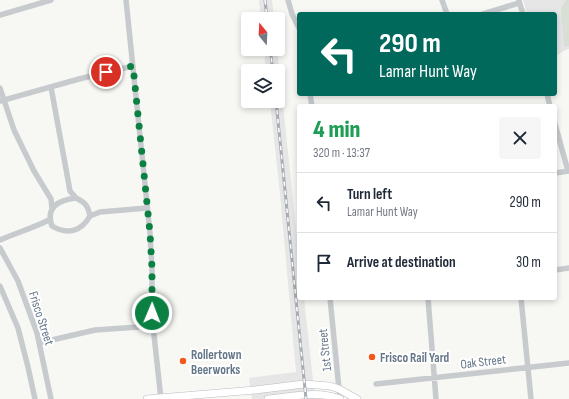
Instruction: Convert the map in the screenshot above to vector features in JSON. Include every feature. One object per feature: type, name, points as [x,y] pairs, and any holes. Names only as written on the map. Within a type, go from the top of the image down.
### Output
[{"type":"main road","points":[[147,399],[255,390],[304,384],[330,386],[339,389],[357,399]]},
{"type":"main road","points":[[268,399],[314,394],[333,396],[340,399]]},
{"type":"street","points":[[0,15],[51,0]]},
{"type":"street","points":[[126,0],[147,208],[152,268],[153,326],[161,398]]},
{"type":"street","points":[[288,0],[297,24]]},
{"type":"street","points":[[442,0],[446,12]]},
{"type":"street","points":[[489,12],[519,2],[522,12]]},
{"type":"street","points":[[2,100],[133,66]]},
{"type":"street","points":[[51,87],[70,191],[88,208],[90,216]]},
{"type":"street","points":[[0,88],[2,100],[14,130],[34,171],[51,198],[59,203]]},
{"type":"street","points":[[557,131],[568,171],[557,173]]},
{"type":"street","points":[[65,200],[70,191]]},
{"type":"street","points":[[51,198],[52,208],[49,220],[52,226],[58,230],[66,231],[82,227],[90,216],[100,212],[147,208]]},
{"type":"street","points":[[52,208],[65,200],[76,198]]},
{"type":"street","points":[[88,208],[100,212]]},
{"type":"street","points":[[0,240],[49,220]]},
{"type":"street","points":[[36,226],[52,226]]},
{"type":"street","name":"Frisco Street","points":[[0,248],[18,280],[37,333],[51,399]]},
{"type":"street","points":[[557,270],[569,268]]},
{"type":"street","name":"Frisco Street","points":[[0,286],[18,328],[35,399]]},
{"type":"street","name":"1st Street","points":[[330,300],[340,399]]},
{"type":"street","points":[[428,300],[436,399]]},
{"type":"street","points":[[521,300],[531,399]]},
{"type":"street","points":[[39,343],[95,330],[153,326]]},
{"type":"street","name":"Oak Street","points":[[376,384],[569,363]]},
{"type":"shaded area","points":[[259,0],[272,0],[273,12],[260,12]]},
{"type":"shaded area","points":[[523,0],[569,0],[569,49],[557,55],[557,12],[526,12]]},
{"type":"shaded area","points":[[566,0],[569,0],[569,46],[564,47],[561,8]]},
{"type":"shaded area","points":[[265,56],[278,56],[279,64],[265,64]]},
{"type":"shaded area","points":[[271,108],[283,108],[297,237],[297,300],[304,300],[315,399],[252,399],[249,378],[296,372]]},
{"type":"railway","points":[[265,0],[266,12]]},
{"type":"railway","points":[[271,56],[272,64]]},
{"type":"railway","points":[[277,108],[306,399]]},
{"type":"place","name":"Frisco Rail Yard","points":[[372,357]]},
{"type":"place","name":"Rollertown Beerworks","points":[[183,361]]},
{"type":"route","points":[[106,72],[133,66],[150,233],[153,292],[152,313]]}]
